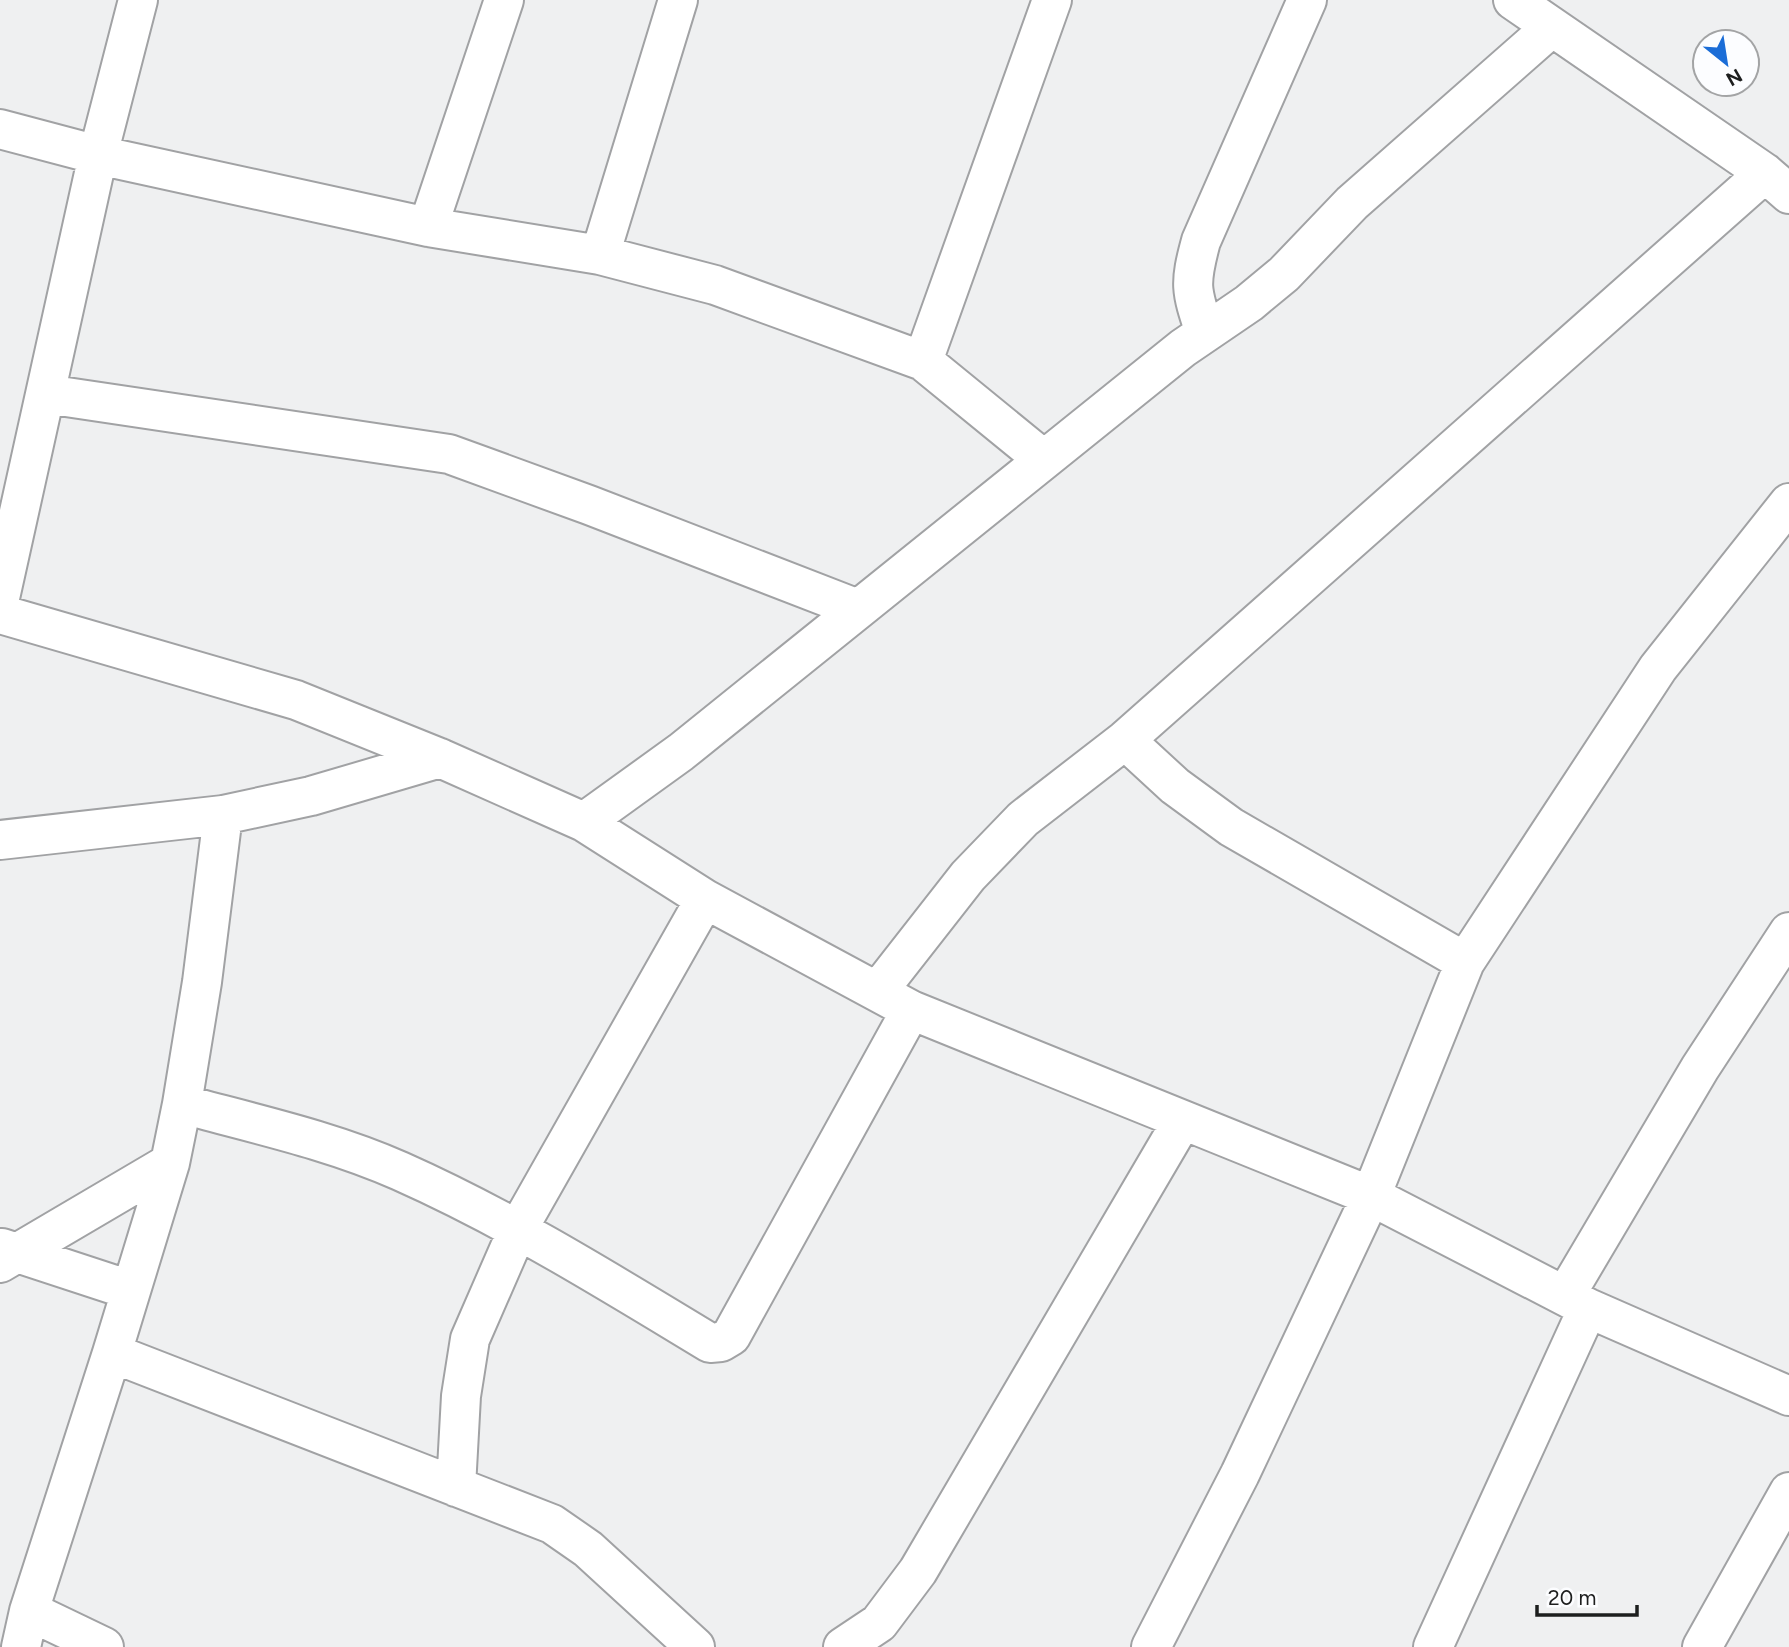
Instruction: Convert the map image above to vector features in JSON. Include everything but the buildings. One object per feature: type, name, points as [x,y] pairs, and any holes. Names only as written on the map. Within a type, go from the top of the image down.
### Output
[{"type":"street","points":[[0,598],[98,155],[138,0]]},
{"type":"street","points":[[428,228],[504,0]]},
{"type":"street","points":[[600,255],[678,0]]},
{"type":"street","points":[[923,361],[1052,0]]},
{"type":"street","points":[[1205,333],[1192,293],[1193,273],[1201,241],[1307,0]]},
{"type":"street","points":[[878,991],[968,876],[1023,819],[1125,740],[1777,184],[1513,0]]},
{"type":"street","points":[[584,822],[681,752],[1183,348],[1249,303],[1284,274],[1352,203],[1552,27]]},
{"type":"street","points":[[0,129],[98,155],[428,228],[600,255],[715,285],[923,361],[1043,459]]},
{"type":"street","points":[[46,394],[449,454],[858,609]]},
{"type":"street","points":[[1151,1647],[1240,1474],[1371,1196],[1465,961],[1658,668],[1789,503]]},
{"type":"street","points":[[0,614],[296,700],[440,758],[584,822],[705,899],[911,1010],[1371,1196],[1577,1302],[1789,1396]]},
{"type":"street","points":[[1125,740],[1175,786],[1231,827],[1465,961]]},
{"type":"street","points":[[0,840],[223,815],[310,796],[440,758]]},
{"type":"street","points":[[104,1647],[25,1629],[170,1163],[202,982],[223,815]]},
{"type":"street","points":[[456,1488],[461,1396],[470,1339],[518,1229],[705,899]]},
{"type":"street","points":[[1433,1647],[1577,1302],[1700,1068],[1789,932]]},
{"type":"street","points":[[182,1104],[331,1144],[398,1170],[518,1229],[710,1343],[721,1342],[730,1336],[911,1010]]},
{"type":"street","points":[[843,1647],[879,1623],[918,1571],[1182,1121]]},
{"type":"street","points":[[5,1255],[170,1163]]},
{"type":"street","points":[[5,1255],[130,1290]]},
{"type":"street","points":[[112,1353],[552,1524],[588,1549],[695,1647]]},
{"type":"street","points":[[1702,1647],[1789,1492]]}]
